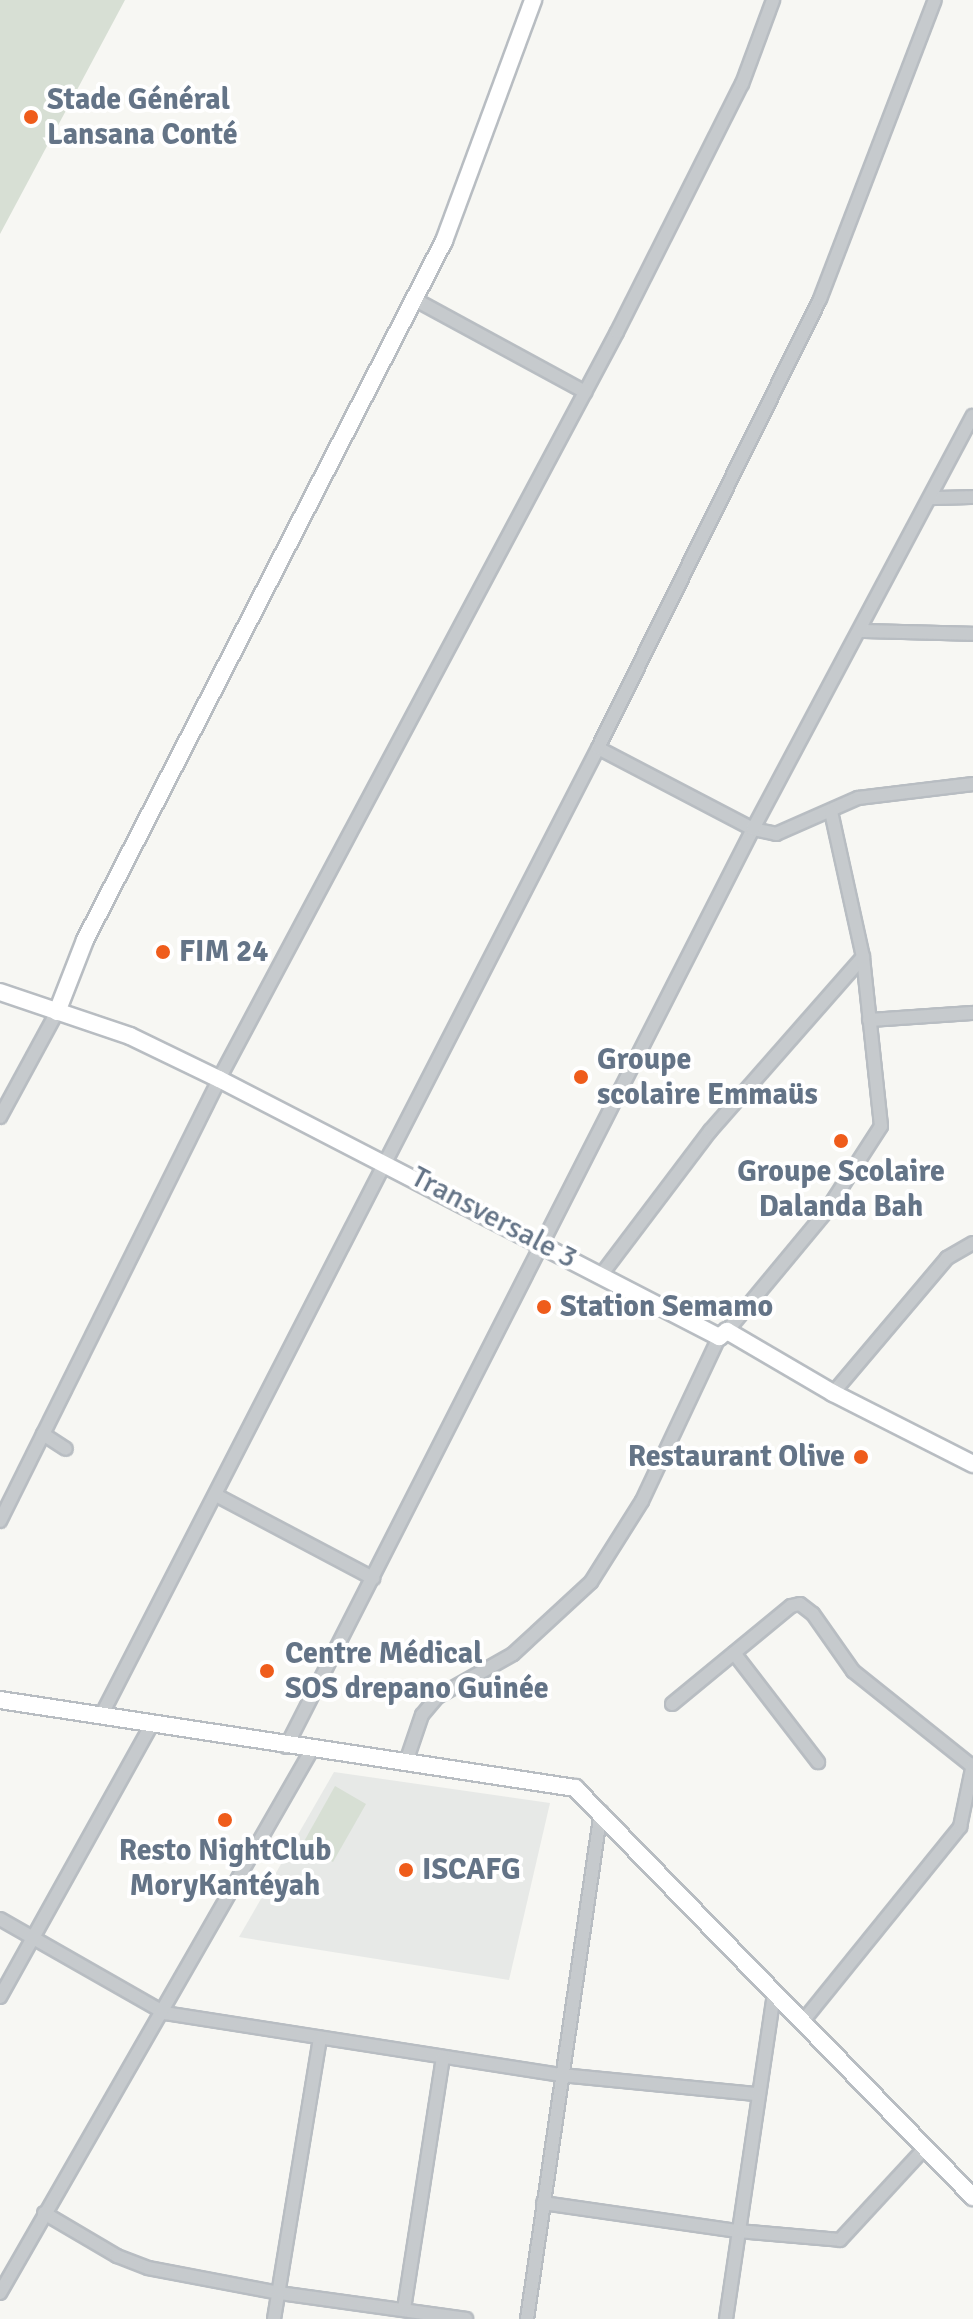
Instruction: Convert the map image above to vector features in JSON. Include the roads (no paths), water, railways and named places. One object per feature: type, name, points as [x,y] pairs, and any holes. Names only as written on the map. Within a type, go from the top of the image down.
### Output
[{"type":"street","points":[[0,1117],[57,1012],[85,940],[444,241],[533,0]]},
{"type":"street","points":[[0,1521],[219,1079],[585,392],[742,84],[773,0]]},
{"type":"street","points":[[101,1716],[598,748],[820,299],[935,0]]},
{"type":"street","points":[[414,299],[585,392]]},
{"type":"street","points":[[286,1747],[753,829],[933,498],[973,416]]},
{"type":"street","points":[[933,498],[973,497]]},
{"type":"street","points":[[861,631],[973,634]]},
{"type":"street","points":[[598,748],[753,829],[776,834],[858,798],[973,784]]},
{"type":"street","points":[[406,1762],[422,1715],[437,1697],[513,1654],[591,1582],[642,1501],[723,1334],[825,1213],[881,1126],[863,957],[831,812]]},
{"type":"street","points":[[601,1275],[710,1131],[863,957]]},
{"type":"street","name":"Transversale 3","points":[[0,992],[130,1036],[219,1079],[385,1161],[973,1464]]},
{"type":"street","points":[[869,1020],[973,1013]]},
{"type":"street","points":[[833,1393],[947,1258],[973,1243]]},
{"type":"street","points":[[43,1434],[66,1449]]},
{"type":"street","points":[[216,1495],[373,1578]]},
{"type":"street","points":[[672,1704],[791,1606],[807,1607],[853,1671],[972,1765],[960,1827],[803,2021]]},
{"type":"street","points":[[734,1653],[818,1762]]},
{"type":"street","points":[[0,1700],[311,1751],[565,1785],[601,1811],[774,1995],[803,2021],[973,2197]]},
{"type":"street","points":[[0,1997],[152,1724]]},
{"type":"street","points":[[0,2293],[44,2213],[165,2013],[311,1751]]},
{"type":"street","points":[[527,2319],[601,1811]]},
{"type":"street","points":[[0,1919],[165,2013],[562,2075],[757,2094]]},
{"type":"street","points":[[726,2319],[774,1995]]},
{"type":"street","points":[[274,2319],[320,2038]]},
{"type":"street","points":[[404,2309],[443,2057]]},
{"type":"street","points":[[543,2203],[738,2231],[840,2240],[925,2148]]},
{"type":"street","points":[[44,2213],[117,2256],[148,2268],[279,2293],[466,2319]]},
{"type":"place","name":"Stade Général Lansana Conté","points":[[31,117]]},
{"type":"place","name":"FIM 24","points":[[163,952]]},
{"type":"place","name":"Groupe scolaire Emmaüs","points":[[581,1077]]},
{"type":"place","name":"Groupe Scolaire Dalanda Bah","points":[[841,1141]]},
{"type":"place","name":"Station Semamo","points":[[544,1307]]},
{"type":"place","name":"Restaurant Olive","points":[[861,1457]]},
{"type":"place","name":"Centre Médical SOS drepano Guinée","points":[[267,1671]]},
{"type":"place","name":"Resto NightClub MoryKantéyah","points":[[225,1820]]},
{"type":"place","name":"ISCAFG","points":[[406,1870]]}]
